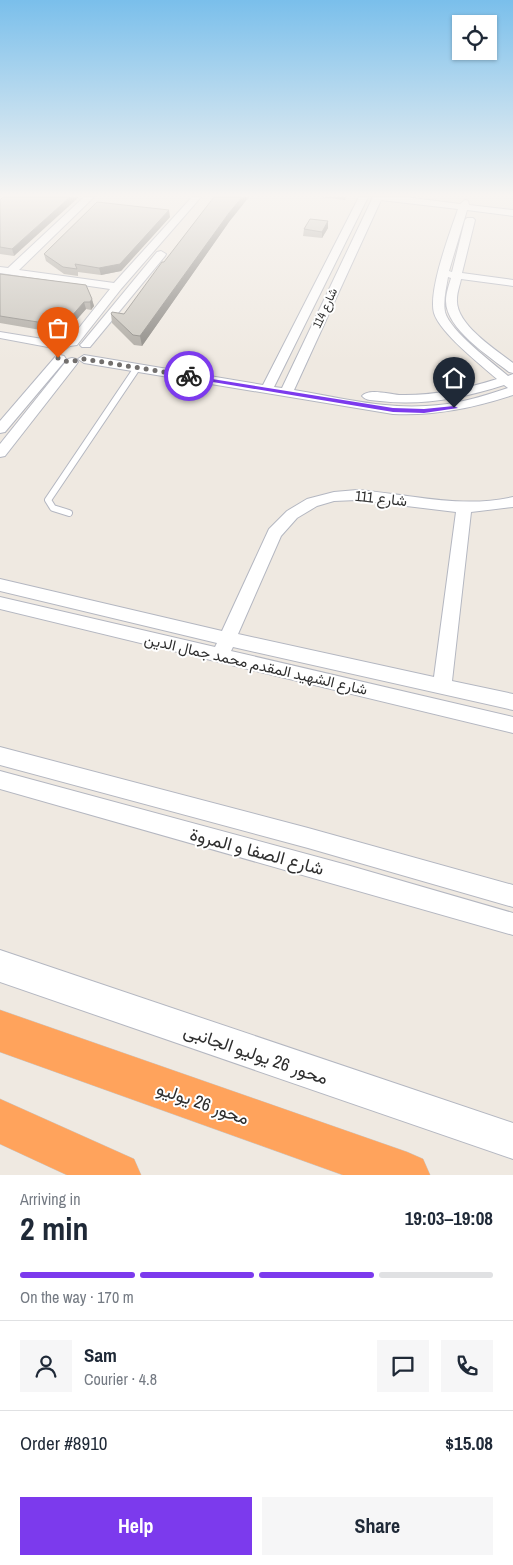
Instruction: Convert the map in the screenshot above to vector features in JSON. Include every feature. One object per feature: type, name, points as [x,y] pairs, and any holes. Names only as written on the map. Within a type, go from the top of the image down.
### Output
[{"type":"highway","name":"محور 26 يوليو","points":[[0,1032],[407,1175]]},
{"type":"highway","points":[[4,1124],[118,1175]]},
{"type":"street","points":[[3,273],[27,252]]},
{"type":"street","points":[[0,452],[73,352],[114,290],[152,252]]},
{"type":"street","points":[[2,425],[73,352],[157,252]]},
{"type":"street","name":"شارع 114","points":[[270,385],[337,252]]},
{"type":"street","name":"شارع 114","points":[[288,388],[351,252]]},
{"type":"street","points":[[0,345],[73,352],[288,388],[372,408],[435,411],[473,405],[511,384],[443,321],[438,305],[445,271],[452,252]]},
{"type":"street","points":[[461,252],[451,304],[457,320],[513,369]]},
{"type":"street","points":[[445,271],[513,283]]},
{"type":"street","points":[[3,273],[114,290]]},
{"type":"street","points":[[458,273],[513,277]]},
{"type":"street","points":[[320,287],[333,289]]},
{"type":"street","points":[[0,335],[137,368],[270,385]]},
{"type":"street","points":[[2,425],[20,426]]},
{"type":"street","name":"شارع 111","points":[[220,656],[274,533],[281,524],[301,508],[327,498],[356,494],[464,507],[489,506],[513,502]]},
{"type":"street","points":[[442,686],[464,507]]},
{"type":"street","name":"شارع الشهيد المقدم محمد جمال الدين","points":[[0,586],[513,702]]},
{"type":"street","name":"شارع الشهيد المقدم محمد جمال الدين","points":[[0,604],[513,725]]},
{"type":"street","name":"شارع الصفا و المروة","points":[[0,756],[513,896]]},
{"type":"street","name":"شارع الصفا و المروة","points":[[0,780],[513,924]]},
{"type":"street","points":[[414,896],[419,870]]},
{"type":"street","name":"محور 26 يوليو الجانبى","points":[[0,966],[513,1142]]},
{"type":"lane","points":[[69,513],[53,508],[48,500],[137,368]]},
{"type":"building","points":[[46,252],[131,252],[120,264],[99,268],[75,264],[77,269],[63,267],[44,254]]},
{"type":"building","points":[[172,252],[201,252],[140,336],[133,335],[111,314],[112,312],[124,314],[162,262]]},
{"type":"building","points":[[0,274],[86,285],[92,299],[90,302],[84,302],[63,326],[0,316]]},
{"type":"way so far","points":[[58,358],[68,362],[84,359],[189,376]]},
{"type":"route","points":[[189,376],[372,408],[414,411],[435,411],[454,408]]}]
